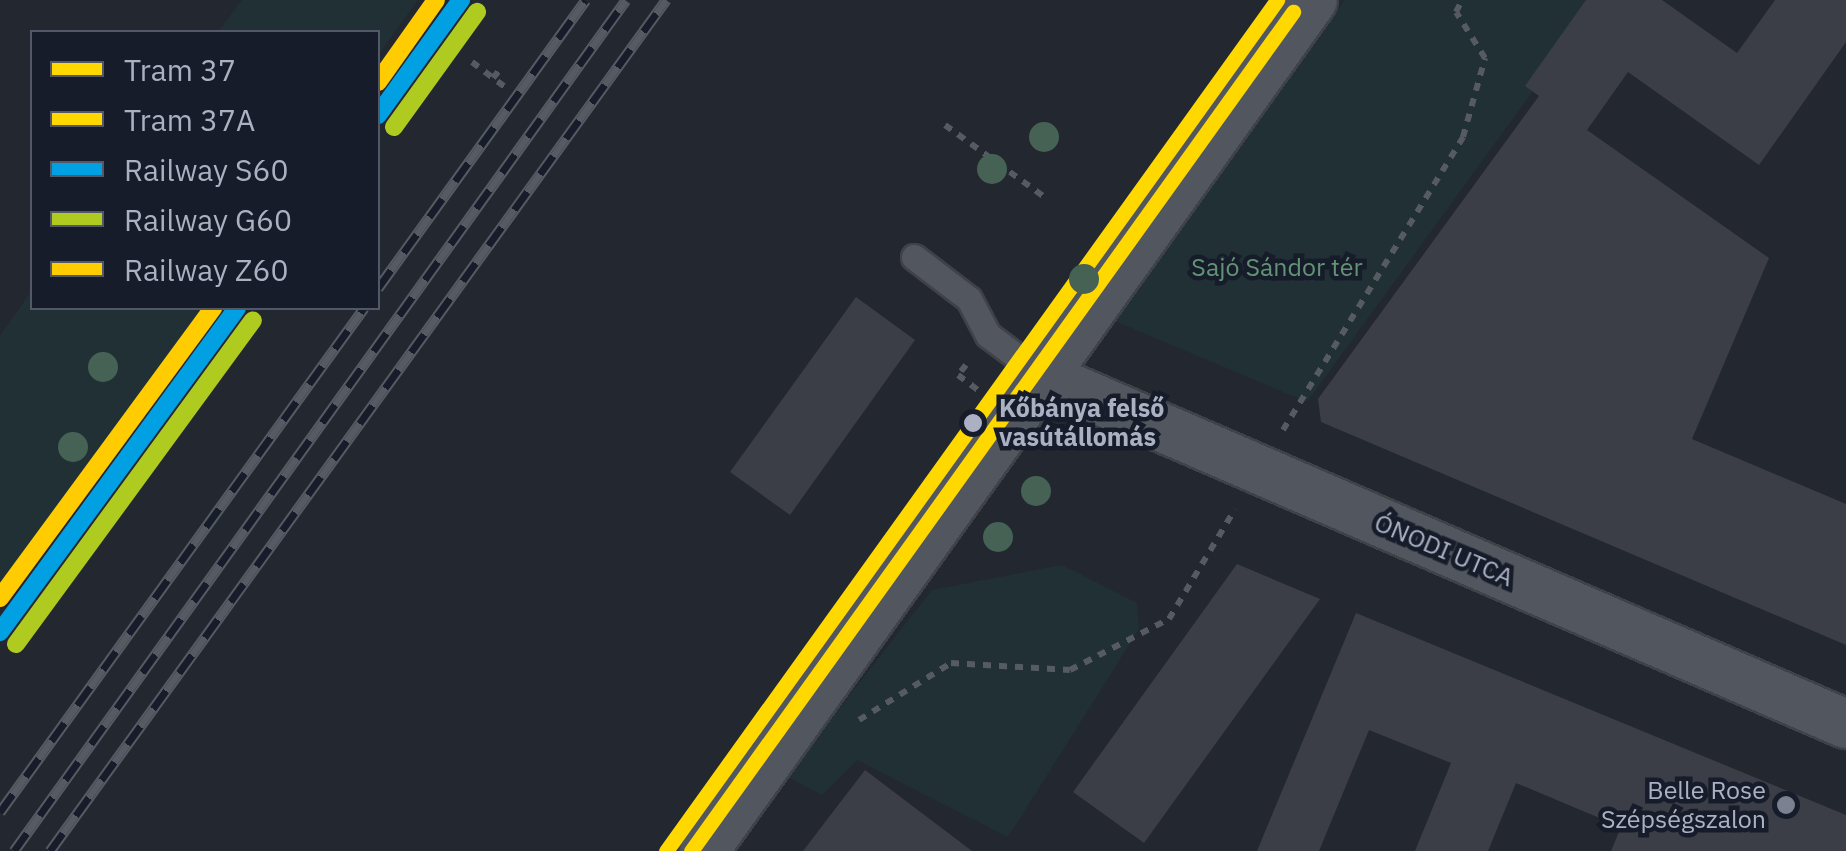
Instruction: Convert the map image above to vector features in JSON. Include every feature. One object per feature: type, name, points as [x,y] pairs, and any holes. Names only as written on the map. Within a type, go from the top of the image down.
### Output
[{"type":"street","points":[[704,851],[1314,0]]},
{"type":"street","name":"ÓNODI UTCA","points":[[1043,376],[1846,724]]},
{"type":"lane","points":[[914,257],[969,299],[988,335],[1043,376]]},
{"type":"path","points":[[806,706],[846,728],[951,662],[1070,670],[1170,618],[1463,138],[1485,58],[1456,12],[1462,0]]},
{"type":"path","points":[[472,62],[509,90]]},
{"type":"path","points":[[494,78],[502,67]]},
{"type":"path","points":[[945,125],[1042,196]]},
{"type":"green space","points":[[242,0],[418,0],[380,52],[380,30],[220,30]]},
{"type":"green space","name":"Sajó Sándor tér","points":[[1345,0],[1599,0],[1307,402],[1110,319]]},
{"type":"green space","points":[[30,293],[30,310],[209,310],[0,593],[0,336]]},
{"type":"green space","points":[[1062,565],[1137,603],[1139,629],[1008,837],[857,760],[822,795],[786,776],[932,590]]},
{"type":"building","points":[[1586,0],[1662,0],[1737,53],[1775,0],[1846,0],[1846,42],[1759,165],[1628,72],[1587,130],[1769,258],[1692,439],[1846,504],[1846,645],[1321,422],[1318,399],[1539,96],[1525,86]]},
{"type":"building","points":[[856,297],[915,340],[790,515],[730,472]]},
{"type":"building","points":[[1237,564],[1320,599],[1144,843],[1073,792]]},
{"type":"building","points":[[1356,613],[1846,815],[1846,851],[1611,851],[1621,827],[1516,783],[1488,851],[1415,851],[1451,763],[1369,730],[1319,851],[1257,851]]},
{"type":"building","points":[[865,770],[972,851],[803,851]]},
{"type":"railway","points":[[380,285],[586,0]]},
{"type":"railway","points":[[14,851],[626,0]]},
{"type":"railway","points":[[50,851],[666,0]]},
{"type":"railway","points":[[0,812],[363,310]]},
{"type":"tram line","name":"37","points":[[666,851],[1277,0]]},
{"type":"tram line","name":"37A","points":[[691,851],[1293,12]]},
{"type":"rail line","name":"Z60","points":[[380,79],[436,0]]},
{"type":"rail line","name":"S60","points":[[380,112],[461,0]]},
{"type":"rail line","name":"G60","points":[[394,127],[477,12]]},
{"type":"rail line","name":"Z60","points":[[0,598],[212,310]]},
{"type":"rail line","name":"S60","points":[[0,632],[236,310]]},
{"type":"rail line","name":"G60","points":[[16,644],[253,320]]},
{"type":"place","name":"Kőbánya felső vasútállomás","points":[[973,423]]},
{"type":"place","name":"Belle Rose Szépségszalon","points":[[1786,805]]}]
